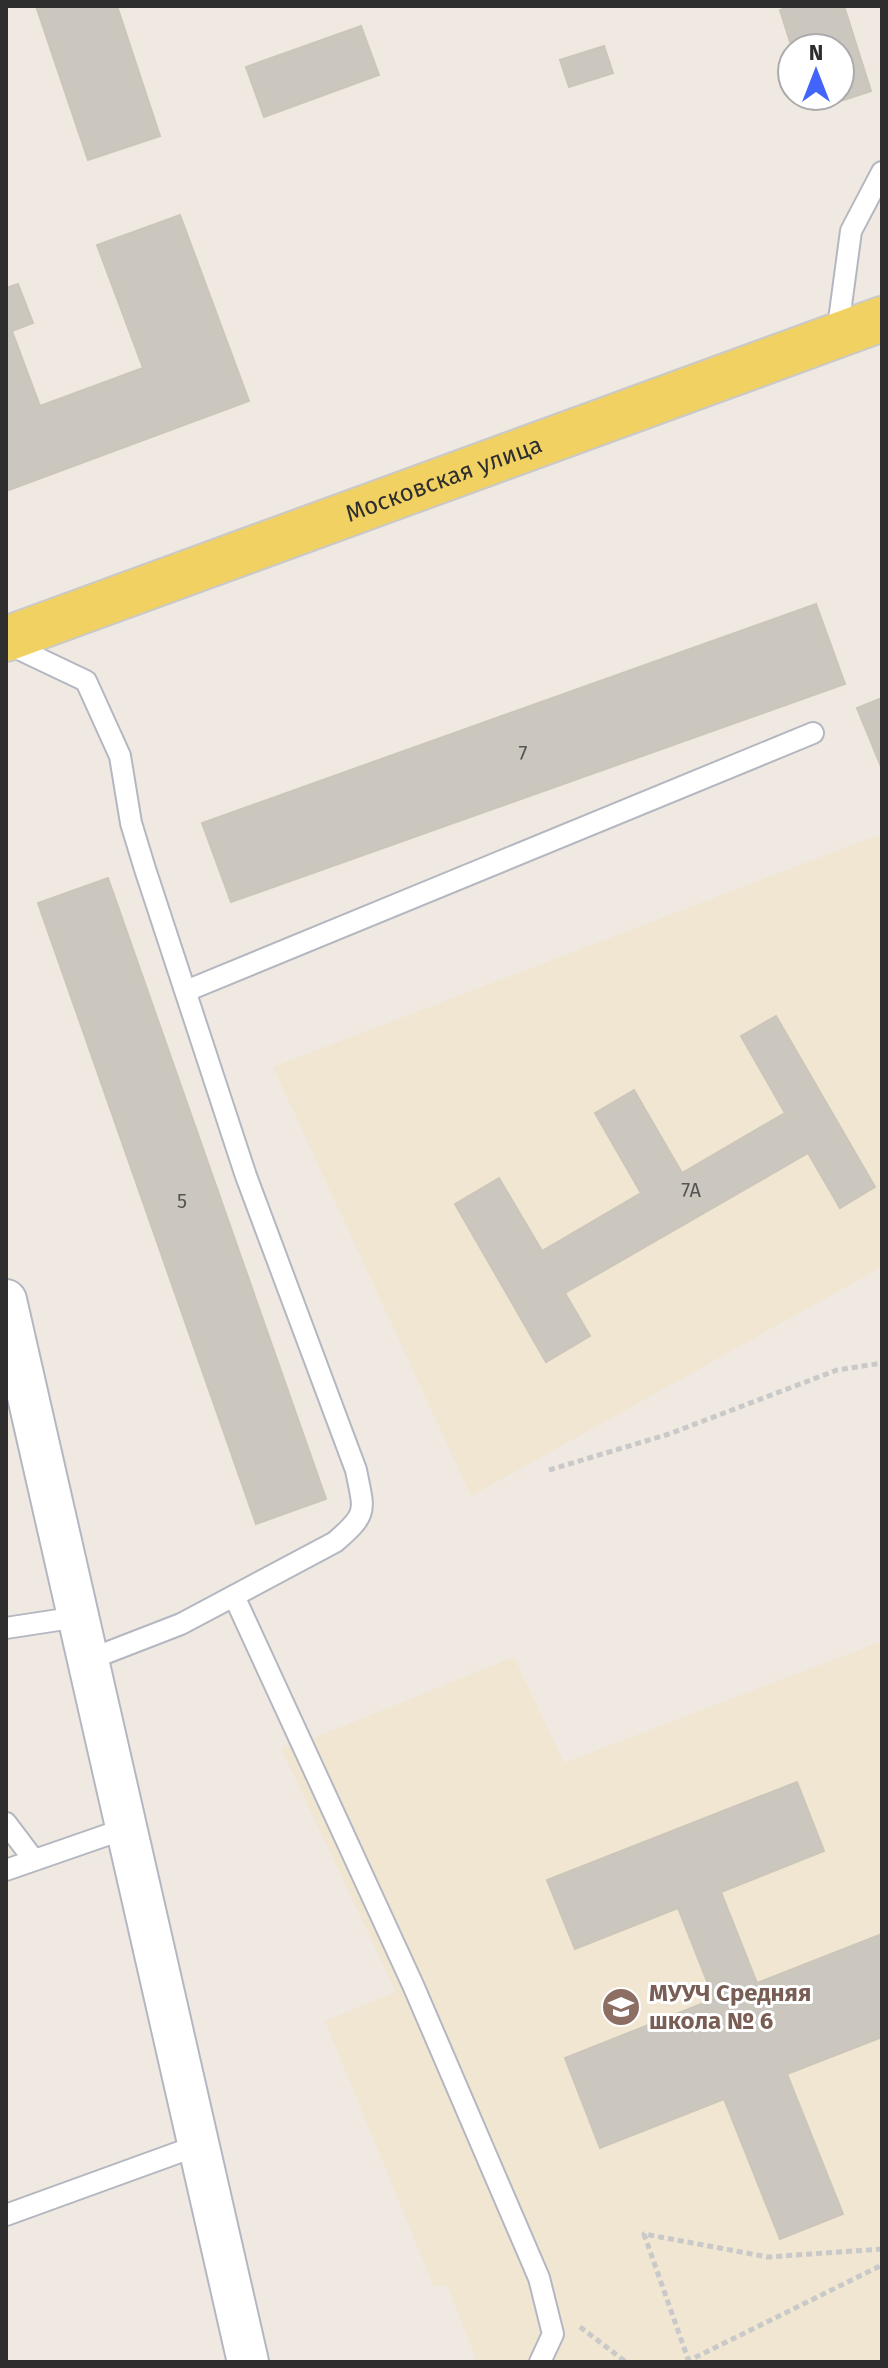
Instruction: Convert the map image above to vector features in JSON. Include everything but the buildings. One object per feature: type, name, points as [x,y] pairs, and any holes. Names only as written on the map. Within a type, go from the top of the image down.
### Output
[{"type":"main road","name":"Московская улица","points":[[6,641],[882,319]]},
{"type":"street","points":[[6,1300],[248,2362]]},
{"type":"lane","points":[[836,335],[851,231],[882,172]]},
{"type":"lane","points":[[6,641],[86,681],[120,756],[131,823],[246,1176],[356,1470],[363,1506],[356,1524],[335,1542],[181,1624],[88,1660]]},
{"type":"lane","points":[[186,991],[813,733]]},
{"type":"lane","points":[[234,1596],[413,1985],[539,2278],[553,2334],[540,2362]]},
{"type":"lane","points":[[6,1628],[78,1617]]},
{"type":"lane","points":[[6,1823],[34,1860]]},
{"type":"lane","points":[[6,1870],[127,1828]]},
{"type":"lane","points":[[6,2215],[199,2145]]},
{"type":"path","points":[[549,1470],[669,1434],[837,1370],[882,1363]]},
{"type":"path","points":[[882,2249],[768,2257],[644,2234],[688,2362],[882,2265]]},
{"type":"path","points":[[544,2300],[626,2362]]},
{"type":"shaded area","points":[[878,835],[882,844],[882,1267],[471,1496],[273,1067]]},
{"type":"shaded area","name":"МУУЧ Средняя школа № 6","points":[[882,1641],[882,2362],[477,2362],[447,2285],[434,2287],[325,2021],[396,1992],[281,1748],[302,1743],[514,1657],[564,1763]]},
{"type":"place","name":"МУУЧ Средняя школа № 6","points":[[621,2007]]}]
